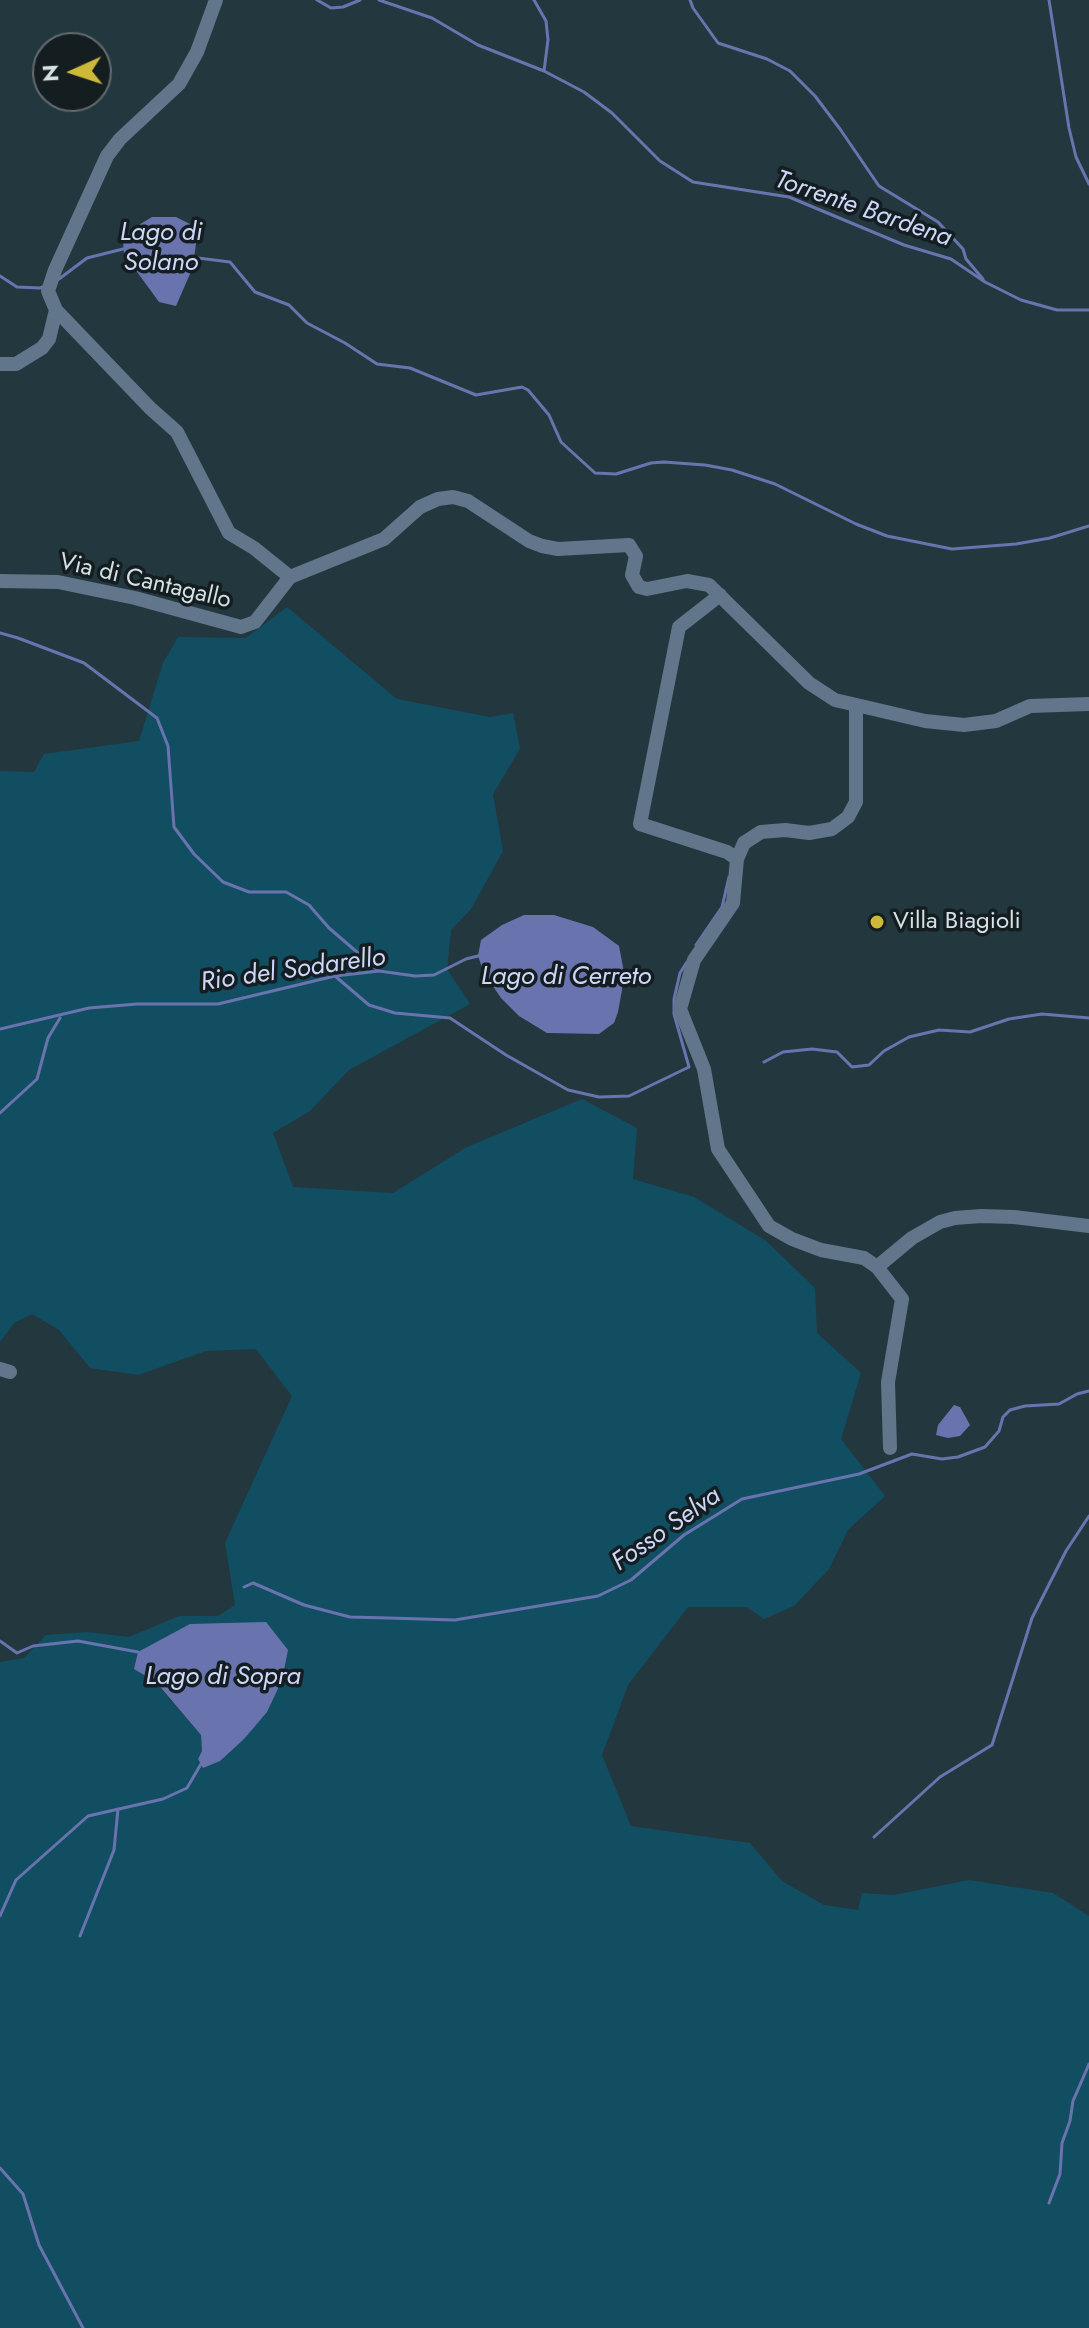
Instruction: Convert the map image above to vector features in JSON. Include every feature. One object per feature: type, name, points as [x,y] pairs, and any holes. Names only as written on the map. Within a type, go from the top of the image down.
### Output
[{"type":"street","points":[[216,0],[197,52],[179,84],[120,139],[107,156],[48,291],[56,310],[177,432],[229,533],[254,548],[290,577],[384,539],[420,507],[438,499],[453,497],[468,501],[529,541],[542,546],[558,549],[629,545],[636,556],[632,575],[639,587],[647,589],[687,581],[709,585],[809,683],[835,700],[856,707],[925,721],[964,725],[996,721],[1030,706],[1089,704]]},
{"type":"street","points":[[0,364],[16,364],[42,348],[49,339],[56,310]]},
{"type":"street","name":"Via di Cantagallo","points":[[0,581],[58,582],[135,598],[241,627],[255,622],[290,577]]},
{"type":"street","points":[[720,595],[679,627],[640,824],[727,852],[737,859]]},
{"type":"street","points":[[856,707],[856,802],[848,817],[832,829],[761,832],[744,843],[737,859],[733,903],[694,960],[680,1009],[704,1069],[718,1149],[769,1226],[821,1250],[864,1258],[877,1267],[902,1299],[888,1382],[890,1448]]},
{"type":"street","points":[[877,1267],[912,1238],[940,1222],[955,1218],[1014,1217],[1089,1226]]},
{"type":"shaded area","points":[[287,607],[397,699],[490,717],[513,713],[520,749],[493,794],[503,851],[471,909],[451,930],[447,969],[470,1004],[349,1070],[310,1111],[273,1133],[293,1187],[393,1193],[467,1147],[582,1099],[637,1128],[633,1179],[694,1197],[765,1240],[815,1288],[817,1333],[861,1373],[841,1439],[885,1496],[848,1530],[829,1569],[794,1606],[764,1619],[747,1607],[688,1607],[628,1685],[602,1755],[631,1826],[750,1843],[782,1881],[824,1905],[858,1910],[862,1893],[894,1895],[969,1880],[1053,1893],[1089,1916],[1089,2328],[0,2328],[0,1662],[24,1658],[46,1635],[87,1632],[129,1637],[179,1616],[218,1616],[235,1605],[225,1543],[292,1396],[256,1349],[206,1351],[138,1375],[90,1368],[59,1330],[32,1314],[14,1323],[0,1342],[0,771],[34,772],[44,754],[139,741],[163,663],[178,637],[246,638]],"holes":[[[190,1625],[219,1625],[204,1768],[198,1759],[202,1751],[201,1735],[155,1682],[170,1637]]]},
{"type":"water","name":"Lago di Solano","points":[[152,217],[176,217],[190,224],[197,235],[193,267],[176,306],[159,302],[124,254],[123,241],[132,229]]},
{"type":"water","name":"Lago di Cerreto","points":[[524,915],[554,915],[593,927],[619,946],[623,967],[618,1012],[614,1023],[599,1034],[547,1033],[519,1016],[501,998],[484,973],[478,956],[481,940],[502,925]]},
{"type":"water","points":[[954,1405],[960,1407],[970,1425],[960,1436],[948,1438],[936,1435],[938,1425]]},
{"type":"water","name":"Lago di Sopra","points":[[266,1622],[288,1650],[282,1680],[267,1712],[244,1739],[220,1761],[203,1768],[198,1759],[202,1751],[201,1735],[156,1682],[134,1669],[138,1652],[190,1624]]},
{"type":"waterway","name":"Torrente Bardena","points":[[317,0],[331,8],[360,0]]},
{"type":"waterway","name":"Torrente Bardena","points":[[379,0],[432,18],[478,45],[544,71],[584,92],[612,113],[660,161],[693,182],[789,197],[904,245],[951,259],[985,282],[1021,300],[1057,310],[1089,310]]},
{"type":"waterway","points":[[534,0],[546,21],[548,40],[544,71]]},
{"type":"waterway","points":[[690,0],[718,43],[767,59],[790,71],[815,96],[879,186],[938,222],[963,249],[966,259],[983,279]]},
{"type":"waterway","points":[[1049,0],[1069,128],[1076,157],[1089,184]]},
{"type":"waterway","points":[[59,279],[87,258],[127,248]]},
{"type":"waterway","points":[[190,257],[230,262],[255,292],[289,305],[307,323],[377,364],[410,368],[476,395],[522,387],[528,390],[549,415],[561,442],[595,473],[616,474],[664,462],[732,470],[775,484],[887,536],[952,549],[1016,544],[1089,526]]},
{"type":"waterway","points":[[0,276],[17,287],[45,286]]},
{"type":"waterway","points":[[0,633],[84,663],[157,718],[168,746],[174,827],[194,854],[223,882],[249,892],[286,892],[309,905],[329,928],[379,971]]},
{"type":"waterway","points":[[696,945],[722,907],[729,877]]},
{"type":"waterway","name":"Rio del Sodarello","points":[[0,1029],[89,1008],[137,1004],[218,1004],[335,976],[379,971],[434,975],[478,956]]},
{"type":"waterway","points":[[335,976],[369,1005],[395,1013],[450,1018],[506,1055],[568,1090],[599,1097],[629,1096],[689,1067],[674,1014],[680,973],[687,962]]},
{"type":"waterway","points":[[764,1062],[783,1052],[812,1049],[837,1052],[852,1067],[869,1065],[884,1051],[909,1037],[939,1030],[970,1032],[1009,1019],[1042,1014],[1089,1018]]},
{"type":"waterway","name":"Rio del Sodarello","points":[[0,1113],[37,1079],[48,1038],[60,1018]]},
{"type":"waterway","name":"Fosso Selva","points":[[244,1587],[253,1583],[304,1605],[350,1617],[455,1620],[598,1596],[631,1580],[684,1535],[742,1499],[859,1474],[912,1454],[942,1459],[958,1457],[985,1447],[999,1431],[1003,1417],[1010,1410],[1059,1404],[1089,1391]]},
{"type":"waterway","name":"Fosso Selva","points":[[874,1837],[940,1777],[992,1745],[1032,1618],[1066,1551],[1089,1516]]},
{"type":"waterway","points":[[0,1641],[17,1653],[33,1646],[78,1641],[138,1652]]},
{"type":"waterway","points":[[0,1916],[16,1880],[88,1816],[163,1799],[187,1788],[201,1764]]},
{"type":"waterway","points":[[80,1936],[114,1850],[118,1809]]},
{"type":"waterway","points":[[1049,2203],[1060,2174],[1062,2143],[1073,2101],[1089,2064]]},
{"type":"waterway","points":[[0,2168],[23,2194],[39,2245],[83,2328]]},
{"type":"place","name":"Villa Biagioli","points":[[877,922]]}]
